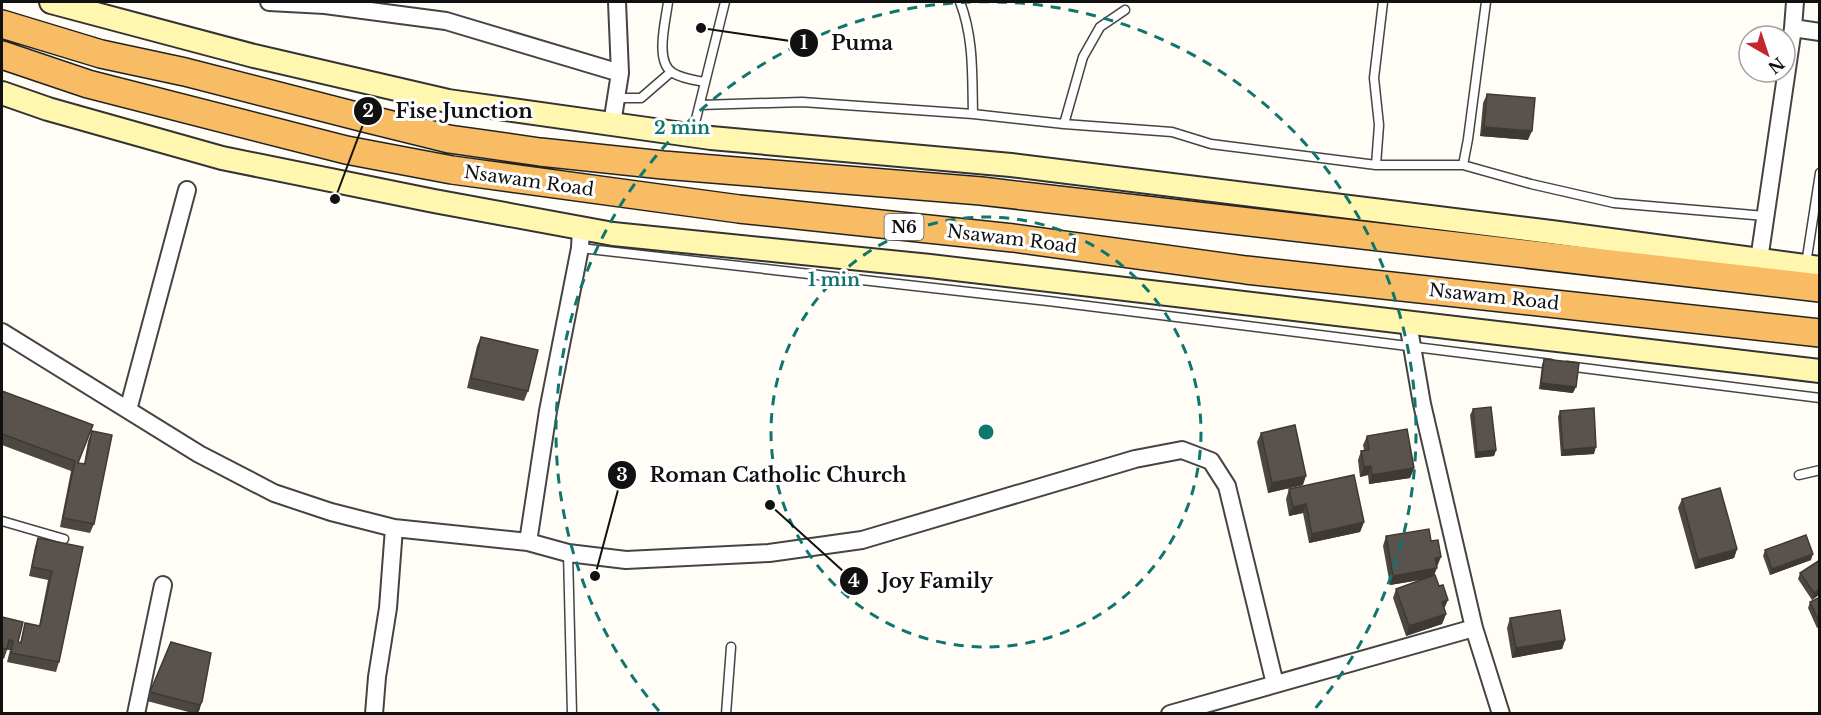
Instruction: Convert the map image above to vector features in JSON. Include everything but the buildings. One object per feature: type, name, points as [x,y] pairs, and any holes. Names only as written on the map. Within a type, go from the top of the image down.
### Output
[{"type":"highway","name":"Nsawam Road","points":[[2,24],[101,54],[185,72],[449,139],[528,150],[663,165],[981,190],[1815,274]]},
{"type":"highway","name":"Nsawam Road","points":[[2,55],[99,87],[346,150],[452,170],[739,209],[1013,238],[1246,270],[1820,333]]},
{"type":"main road","points":[[51,2],[254,56],[448,101],[692,136],[1011,165],[1551,232],[1759,260],[1815,274]]},
{"type":"main road","points":[[2,93],[48,109],[222,158],[434,201],[580,238],[613,234],[930,266],[1820,372]]},
{"type":"street","points":[[269,2],[325,5],[446,21],[620,73]]},
{"type":"street","points":[[612,124],[620,73],[617,2]]},
{"type":"street","points":[[1793,24],[1795,2]]},
{"type":"street","points":[[1797,29],[1820,32]]},
{"type":"street","points":[[1759,260],[1785,84]]},
{"type":"street","points":[[128,410],[187,190]]},
{"type":"street","points":[[528,542],[548,411],[580,238]]},
{"type":"street","points":[[1408,323],[1422,404],[1474,628],[1501,714]]},
{"type":"street","points":[[2,332],[199,454],[274,493],[331,512],[394,528],[528,542],[568,553],[626,560],[769,554],[862,540],[1135,459],[1182,450],[1211,461],[1227,486],[1275,684]]},
{"type":"street","points":[[374,714],[377,677],[388,608],[394,528]]},
{"type":"street","points":[[136,714],[163,585]]},
{"type":"street","points":[[1170,714],[1474,628]]},
{"type":"lane","points":[[668,2],[662,51],[666,65],[671,72],[686,79],[705,82]]},
{"type":"lane","points":[[692,136],[725,2]]},
{"type":"lane","points":[[960,2],[967,21],[971,51],[973,114]]},
{"type":"lane","points":[[1376,165],[1379,125],[1374,78],[1383,2]]},
{"type":"lane","points":[[1462,165],[1468,139],[1486,2]]},
{"type":"lane","points":[[1064,124],[1083,57],[1100,27],[1125,10]]},
{"type":"lane","points":[[616,98],[641,98],[671,72]]},
{"type":"lane","points":[[700,105],[802,102],[973,114],[1172,132],[1211,144],[1376,165],[1462,165],[1614,203],[1765,216]]},
{"type":"lane","points":[[1815,274],[1820,173]]},
{"type":"lane","points":[[580,238],[1048,301],[1820,398]]},
{"type":"lane","points":[[1799,475],[1820,470]]},
{"type":"lane","points":[[2,521],[64,539]]},
{"type":"lane","points":[[568,553],[572,714]]},
{"type":"lane","points":[[726,714],[731,647]]},
{"type":"place","name":"Puma","points":[[701,28]]},
{"type":"place","name":"Fise Junction","points":[[335,199]]},
{"type":"place","name":"Joy Family","points":[[770,505]]},
{"type":"place","name":"Roman Catholic Church","points":[[595,576]]}]
